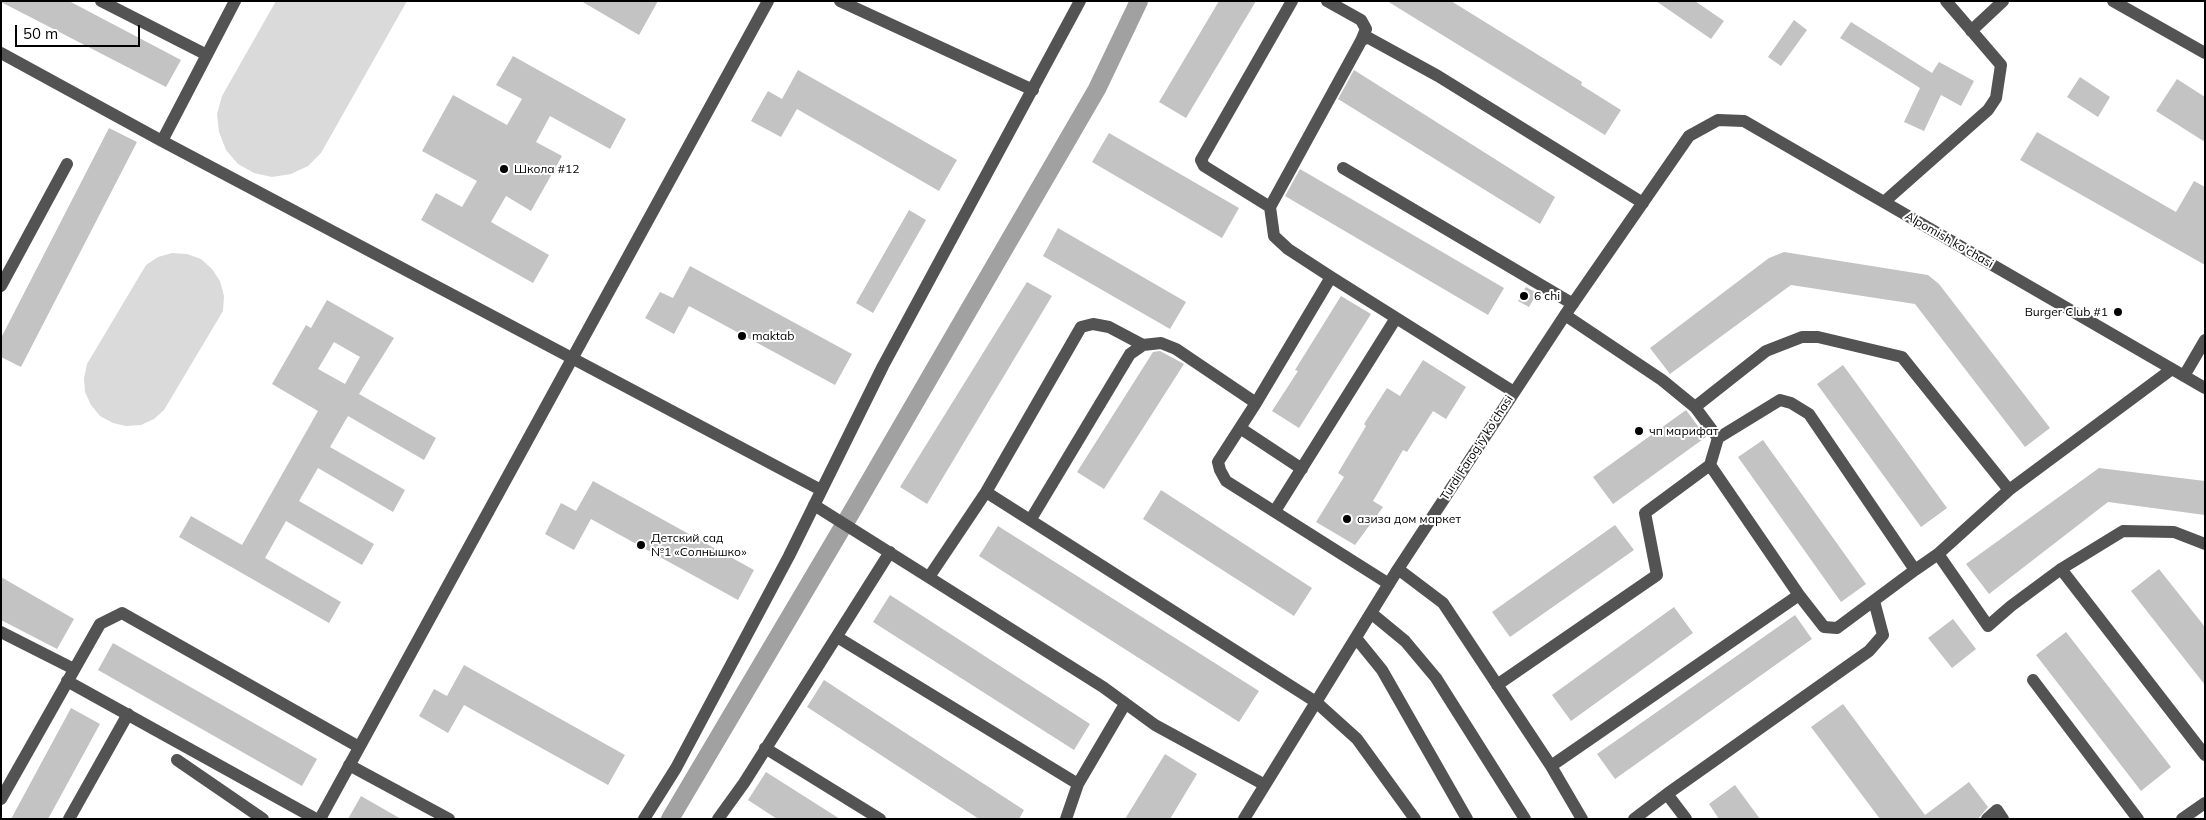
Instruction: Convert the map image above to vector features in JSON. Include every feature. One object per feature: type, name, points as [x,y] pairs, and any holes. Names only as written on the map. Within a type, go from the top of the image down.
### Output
[{"type":"street","points":[[101,1],[207,55]]},
{"type":"street","points":[[162,141],[235,1]]},
{"type":"street","points":[[320,819],[768,1]]},
{"type":"street","points":[[840,1],[1033,90]]},
{"type":"street","points":[[644,819],[681,759],[814,506],[883,366],[1080,1]]},
{"type":"street","points":[[1270,207],[1204,166],[1201,160],[1292,1]]},
{"type":"street","points":[[1327,1],[1361,20],[1366,30],[1270,207],[1274,236],[1288,249],[1331,277],[1514,392]]},
{"type":"street","points":[[1884,202],[1988,110],[1996,98],[2000,65],[1946,1]]},
{"type":"street","points":[[2113,1],[2205,53]]},
{"type":"street","points":[[1971,30],[1999,3]]},
{"type":"street","points":[[1361,41],[1367,37],[1438,76],[1643,203]]},
{"type":"street","points":[[1,53],[162,141],[821,490]]},
{"type":"street","name":"Alpomish ko'chasi","points":[[1689,136],[1718,120],[1744,121],[2205,388]]},
{"type":"street","name":"Turdi Farog'iy ko'chasi","points":[[1244,819],[1398,569],[1565,315],[1689,136]]},
{"type":"street","points":[[1,286],[67,164]]},
{"type":"street","points":[[1343,168],[1573,304]]},
{"type":"street","points":[[1331,277],[1256,403],[1218,462],[1226,481],[1389,584]]},
{"type":"street","points":[[1565,315],[1662,380],[1695,407],[1718,438]]},
{"type":"street","points":[[1275,511],[1396,318]]},
{"type":"street","points":[[929,577],[986,492],[1081,327],[1093,324],[1109,327],[1143,345]]},
{"type":"street","points":[[1695,407],[1766,351],[1802,337],[1818,336],[1902,357],[2009,490]]},
{"type":"street","points":[[2184,376],[2205,340]]},
{"type":"street","points":[[1031,519],[1130,354],[1143,345],[1162,343],[1176,349],[1256,403]]},
{"type":"street","points":[[1710,465],[1798,595],[1824,627],[1837,628],[1938,554],[2009,490],[2172,369]]},
{"type":"street","points":[[1497,685],[1657,575],[1646,513],[1710,465],[1718,438],[1780,400],[1791,403],[1809,414],[1915,570]]},
{"type":"street","points":[[1240,428],[1302,469]]},
{"type":"street","points":[[986,492],[1316,702],[1357,739],[1415,819]]},
{"type":"street","points":[[814,506],[1103,687],[1155,725],[1265,785]]},
{"type":"street","points":[[1938,554],[1988,626],[2011,606],[2061,569],[2123,531],[2174,532],[2205,544]]},
{"type":"street","points":[[718,819],[744,783],[764,748],[890,552]]},
{"type":"street","points":[[1398,569],[1443,603],[1551,766],[1582,819]]},
{"type":"street","points":[[2061,569],[2205,755]]},
{"type":"street","points":[[1551,766],[1798,595]]},
{"type":"street","points":[[1641,817],[1667,794],[1869,651],[1883,635],[1874,601]]},
{"type":"street","points":[[1,798],[100,624],[122,613],[359,747]]},
{"type":"street","points":[[1371,613],[1405,641],[1436,678],[1525,819]]},
{"type":"street","points":[[1,632],[71,675],[128,714],[316,819]]},
{"type":"street","points":[[837,637],[1078,784]]},
{"type":"street","points":[[1356,638],[1382,670],[1466,819]]},
{"type":"street","points":[[2033,680],[2138,819]]},
{"type":"street","points":[[1066,819],[1078,784],[1125,704]]},
{"type":"street","points":[[69,819],[128,714]]},
{"type":"street","points":[[764,748],[880,819]]},
{"type":"street","points":[[177,760],[263,819]]},
{"type":"street","points":[[349,765],[449,819]]},
{"type":"street","points":[[1667,794],[1686,819]]},
{"type":"street","points":[[2182,819],[2205,803]]},
{"type":"street","points":[[1986,819],[1997,810],[2003,819]]},
{"type":"shaded area","points":[[276,1],[407,1],[321,153],[308,166],[291,174],[272,177],[254,173],[238,164],[226,150],[219,132],[217,114],[222,96]]},
{"type":"shaded area","points":[[172,253],[187,254],[201,259],[212,269],[220,281],[224,296],[223,311],[164,410],[154,419],[141,425],[126,426],[113,423],[100,416],[91,405],[85,392],[84,378],[87,364],[146,265],[158,257]]},
{"type":"building","points":[[69,1],[181,60],[166,87],[1,2]]},
{"type":"building","points":[[581,1],[658,1],[639,35]]},
{"type":"building","points":[[1219,1],[1256,1],[1186,118],[1159,102]]},
{"type":"building","points":[[1387,1],[1451,1],[1582,82],[1581,85],[1621,110],[1605,135]]},
{"type":"building","points":[[1656,1],[1695,1],[1724,21],[1711,39]]},
{"type":"building","points":[[1794,20],[1807,30],[1781,66],[1768,57]]},
{"type":"building","points":[[1851,22],[1932,73],[1939,62],[1974,81],[1961,106],[1941,95],[1924,131],[1904,122],[1920,88],[1840,38]]},
{"type":"building","name":"Школа #12","points":[[513,56],[626,119],[610,149],[550,116],[536,142],[562,156],[531,211],[506,196],[491,222],[549,255],[533,283],[421,220],[436,193],[462,207],[477,181],[422,151],[453,95],[507,125],[522,99],[496,85]]},
{"type":"building","points":[[798,70],[957,160],[939,191],[797,109],[781,137],[751,121],[768,91],[782,99]]},
{"type":"building","points":[[1354,70],[1555,197],[1540,224],[1338,99]]},
{"type":"building","points":[[2080,77],[2110,97],[2098,117],[2067,97]]},
{"type":"building","points":[[2177,79],[2205,97],[2205,142],[2156,111]]},
{"type":"building","points":[[109,128],[137,142],[21,367],[1,357],[1,338]]},
{"type":"building","points":[[2037,132],[2176,212],[2194,181],[2205,187],[2205,265],[2020,160]]},
{"type":"building","points":[[1109,133],[1239,208],[1222,238],[1092,162]]},
{"type":"building","points":[[1300,169],[1504,288],[1488,315],[1285,196]]},
{"type":"building","points":[[909,210],[926,220],[873,313],[856,303]]},
{"type":"building","points":[[1058,228],[1186,302],[1170,329],[1043,256]]},
{"type":"building","points":[[1784,252],[1928,275],[1939,284],[2050,428],[2025,447],[1915,304],[1791,285],[1670,374],[1650,348],[1769,258]]},
{"type":"building","points":[[690,266],[852,354],[835,385],[689,306],[674,334],[645,318],[660,292],[673,298]]},
{"type":"building","points":[[1027,282],[1052,296],[927,504],[900,487]]},
{"type":"building","points":[[1526,287],[1537,293],[1529,307],[1518,301]]},
{"type":"building","points":[[1341,296],[1371,314],[1299,428],[1272,411],[1298,371],[1295,370]]},
{"type":"building","points":[[327,300],[394,338],[359,394],[436,438],[424,460],[348,416],[330,447],[405,490],[393,512],[318,468],[299,501],[374,544],[362,565],[286,521],[265,558],[341,602],[329,623],[179,537],[191,516],[242,545],[318,411],[272,384],[306,325],[311,328]],"holes":[[[334,342],[360,357],[345,384],[318,369]]]},
{"type":"building","points":[[1160,351],[1184,364],[1104,489],[1077,472],[1153,352]]},
{"type":"building","points":[[1423,360],[1466,387],[1446,419],[1433,411],[1407,452],[1403,450],[1373,501],[1383,507],[1355,545],[1316,522],[1344,477],[1338,473],[1366,426],[1364,424],[1387,388],[1400,396]]},
{"type":"building","points":[[1843,365],[1947,508],[1921,527],[1817,384]]},
{"type":"building","points":[[1686,410],[1706,437],[1613,504],[1593,477]]},
{"type":"building","points":[[1763,440],[1866,584],[1841,602],[1738,457]]},
{"type":"building","points":[[2099,468],[2205,481],[2205,515],[2108,502],[1989,594],[1966,564]]},
{"type":"building","points":[[593,481],[754,570],[738,600],[591,519],[574,550],[545,534],[561,503],[576,511]]},
{"type":"building","points":[[1161,490],[1312,588],[1294,616],[1143,519]]},
{"type":"building","points":[[1615,525],[1634,550],[1510,637],[1492,612]]},
{"type":"building","points":[[998,526],[1259,691],[1239,722],[979,556]]},
{"type":"building","points":[[2159,569],[2205,627],[2205,685],[2131,591]]},
{"type":"building","points":[[1,577],[74,619],[57,649],[1,620]]},
{"type":"building","points":[[890,595],[1090,724],[1074,750],[873,622]]},
{"type":"building","points":[[1674,607],[1693,633],[1571,721],[1552,695]]},
{"type":"building","points":[[1795,615],[1812,639],[1615,779],[1597,754]]},
{"type":"building","points":[[1953,619],[1976,649],[1952,668],[1928,638]]},
{"type":"building","points":[[2066,632],[2171,767],[2141,791],[2036,655]]},
{"type":"building","points":[[113,643],[317,759],[302,786],[98,670]]},
{"type":"building","points":[[464,665],[625,755],[608,785],[464,705],[448,733],[419,716],[434,689],[447,696]]},
{"type":"building","points":[[824,680],[1024,810],[1019,819],[979,819],[807,707]]},
{"type":"building","points":[[1843,704],[1925,815],[1969,782],[1988,807],[1978,819],[1880,819],[1811,727]]},
{"type":"building","points":[[71,708],[100,724],[48,819],[11,819]]},
{"type":"building","points":[[1165,754],[1197,774],[1170,819],[1125,819]]},
{"type":"building","points":[[766,772],[840,819],[777,819],[748,800]]},
{"type":"building","points":[[1735,785],[1760,819],[1719,819],[1709,804]]},
{"type":"building","points":[[361,796],[401,819],[348,819]]},
{"type":"waterway","points":[[670,819],[851,513],[1097,89],[1139,1]]},
{"type":"place","name":"Школа #12","points":[[504,169]]},
{"type":"place","name":"6 chi","points":[[1524,296]]},
{"type":"place","name":"Burger Club #1","points":[[2118,312]]},
{"type":"place","name":"maktab","points":[[742,336]]},
{"type":"place","name":"чп марифат","points":[[1639,431]]},
{"type":"place","name":"азиза дом маркет","points":[[1347,519]]},
{"type":"place","name":"Детский сад №1 «Солнышко»","points":[[641,545]]}]
